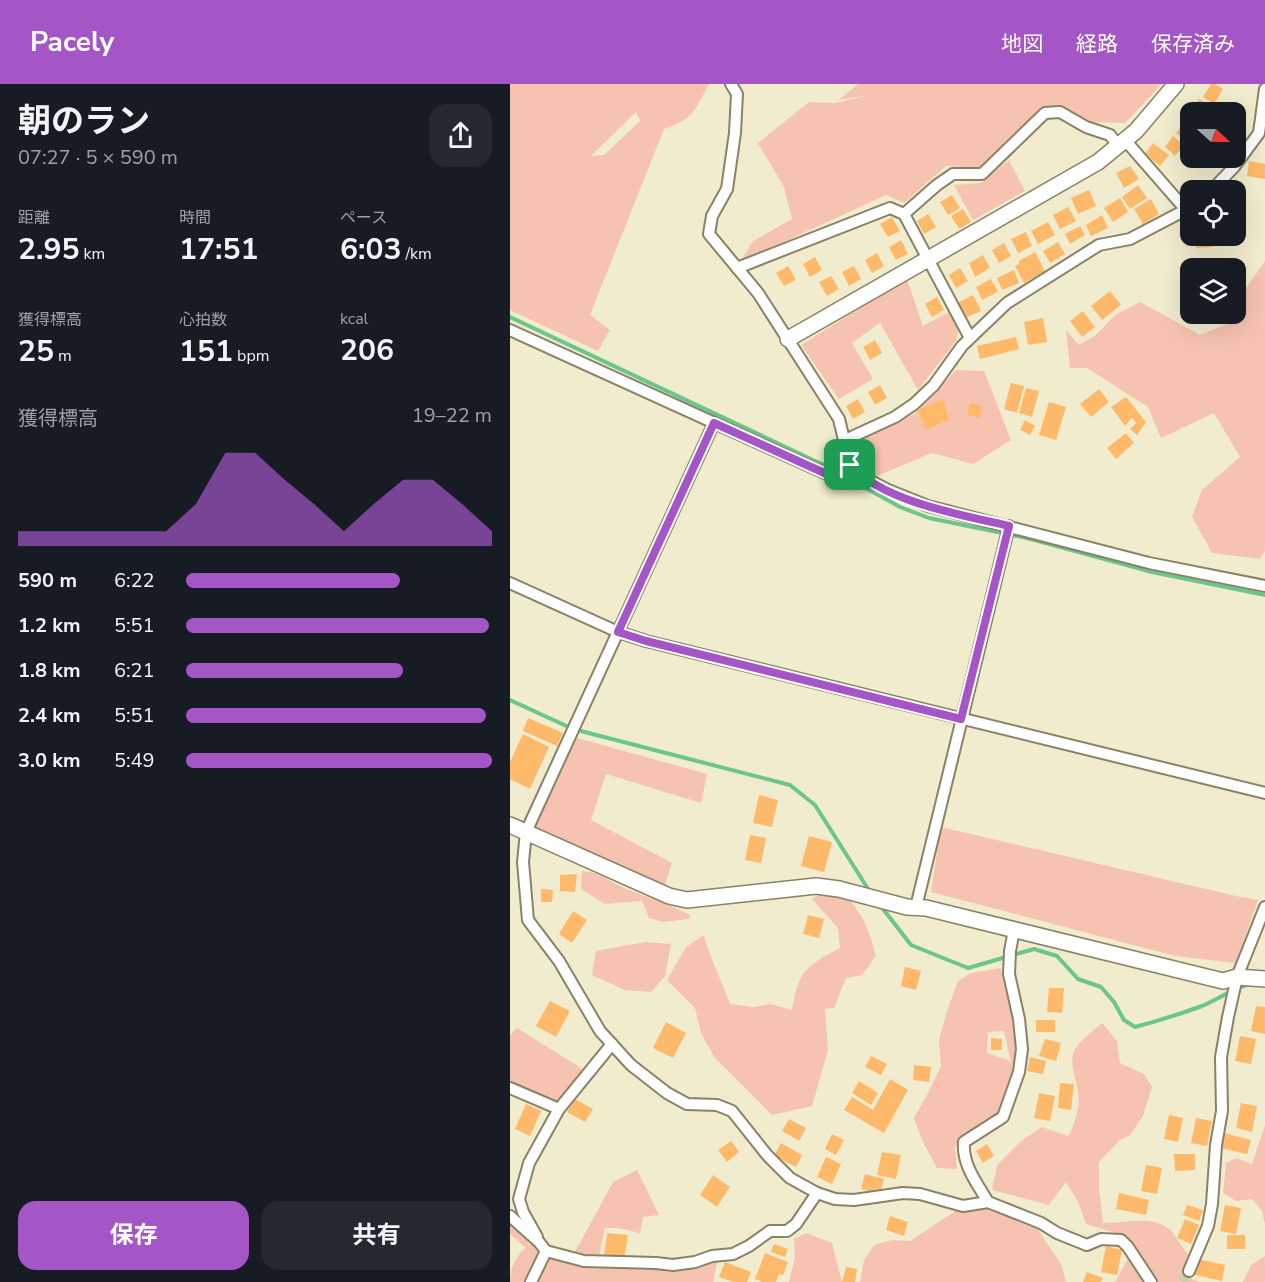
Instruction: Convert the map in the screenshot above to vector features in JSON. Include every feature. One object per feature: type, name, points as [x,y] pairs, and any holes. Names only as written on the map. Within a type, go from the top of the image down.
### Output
[{"type":"street","points":[[731,84],[737,94],[735,133],[727,189],[712,216],[709,234],[758,293],[839,419],[850,465],[859,475],[928,506],[1149,563],[1265,586]]},
{"type":"street","points":[[788,339],[1098,162],[1152,113],[1176,84]]},
{"type":"street","points":[[1221,180],[1252,145],[1259,133],[1265,89]]},
{"type":"street","points":[[904,214],[953,174],[982,174],[1045,113],[1060,112],[1086,127],[1110,135],[1121,143],[1180,199]]},
{"type":"street","points":[[737,268],[890,208],[904,214],[970,338]]},
{"type":"street","points":[[845,440],[895,417],[914,404],[934,385],[970,338],[1006,303],[1099,245],[1130,239],[1180,213]]},
{"type":"street","points":[[510,330],[831,476],[850,465]]},
{"type":"street","points":[[714,423],[526,832],[523,862],[528,920],[559,961],[600,1031],[631,1065],[687,1104],[717,1106],[732,1111],[767,1155],[790,1178],[817,1193],[835,1199],[854,1200],[903,1193],[920,1194],[963,1206],[988,1202],[1041,1222],[1057,1233],[1087,1245],[1101,1239],[1121,1240],[1150,1282]]},
{"type":"street","points":[[916,907],[1009,526]]},
{"type":"street","points":[[510,583],[618,632],[646,641],[1265,794]]},
{"type":"street","points":[[510,825],[669,896],[687,900],[816,886],[839,889],[1222,981],[1237,977],[1265,979]]},
{"type":"street","points":[[1189,1270],[1208,1226],[1212,1204],[1216,1145],[1222,1111],[1221,1057],[1237,977],[1265,907]]},
{"type":"street","points":[[988,1202],[969,1171],[963,1152],[964,1142],[1003,1117],[1018,1072],[1022,1049],[1009,974],[1014,930]]},
{"type":"street","points":[[612,1044],[559,1109],[529,1163],[519,1199],[523,1212],[546,1251],[584,1261],[673,1265],[695,1262],[712,1256],[734,1254],[770,1231],[787,1231],[796,1224],[817,1193]]},
{"type":"street","points":[[510,1088],[559,1109]]},
{"type":"street","points":[[510,1216],[539,1242]]},
{"type":"street","points":[[531,1282],[546,1251]]},
{"type":"shaded area","points":[[510,84],[709,84],[688,117],[664,129],[590,315],[610,330],[598,351],[510,310]],"holes":[[[636,112],[640,121],[604,155],[591,156]]]},
{"type":"shaded area","points":[[858,84],[1162,84],[1125,123],[1091,122],[1062,110],[1046,109],[978,168],[946,166],[904,203],[886,195],[740,262],[753,241],[792,219],[784,187],[758,143],[809,102],[836,103],[866,96],[839,100]]},
{"type":"shaded area","points":[[1009,160],[1025,191],[973,220],[954,185],[981,183]]},
{"type":"shaded area","points":[[1265,261],[1265,551],[1260,559],[1212,553],[1192,517],[1202,490],[1240,457],[1214,413],[1161,438],[1148,407],[1087,368],[1070,368],[1066,330],[1079,345],[1096,335],[1115,315],[1140,302],[1200,335],[1228,324],[1246,324],[1246,288]]},
{"type":"shaded area","points":[[907,279],[923,326],[949,312],[958,330],[956,341],[918,390],[880,323],[852,343],[873,379],[839,399],[801,345]]},
{"type":"shaded area","points":[[956,370],[984,371],[1011,440],[973,464],[932,453],[877,476],[853,457],[855,440],[914,414]]},
{"type":"shaded area","points":[[570,736],[707,774],[701,803],[606,774],[591,820],[672,863],[662,893],[526,832]]},
{"type":"shaded area","points":[[941,827],[1258,900],[1236,963],[1175,956],[931,892]]},
{"type":"shaded area","points":[[582,871],[600,875],[624,888],[674,907],[690,915],[689,919],[664,922],[649,918],[642,901],[605,904],[581,889]]},
{"type":"shaded area","points":[[839,889],[863,920],[876,956],[862,975],[846,978],[834,1008],[825,1009],[828,1050],[812,1106],[772,1115],[715,1058],[701,1033],[695,1008],[667,980],[686,947],[704,935],[730,1004],[754,1007],[771,1004],[792,1010],[798,986],[806,971],[811,965],[840,948],[838,928],[812,899],[821,893]]},
{"type":"shaded area","points":[[645,942],[671,944],[665,976],[651,992],[625,990],[592,975],[596,951]]},
{"type":"shaded area","points":[[1001,968],[1019,1050],[1014,1074],[997,1115],[964,1135],[955,1147],[957,1169],[937,1168],[923,1142],[914,1118],[941,1066],[939,1040],[958,981],[971,973]],"holes":[[[1004,1031],[1011,1064],[1008,1060],[987,1053],[988,1032]]]},
{"type":"shaded area","points":[[1102,1023],[1117,1041],[1120,1063],[1144,1074],[1152,1087],[1143,1116],[1130,1135],[1120,1140],[1099,1162],[1103,1223],[1149,1221],[1166,1227],[1193,1260],[1191,1279],[1201,1282],[1115,1282],[1134,1248],[1119,1234],[1086,1224],[1078,1202],[1066,1182],[1049,1205],[992,1190],[997,1165],[1021,1141],[1042,1127],[1068,1136],[1078,1109],[1073,1054],[1081,1041]]},
{"type":"shaded area","points":[[517,1028],[589,1073],[559,1109],[510,1088],[510,1035]]},
{"type":"shaded area","points":[[1265,1125],[1265,1224],[1262,1211],[1252,1199],[1236,1201],[1223,1193],[1226,1163],[1236,1158],[1252,1164]]},
{"type":"shaded area","points":[[637,1170],[659,1215],[643,1217],[640,1233],[618,1228],[605,1228],[599,1257],[575,1252],[613,1182]]},
{"type":"shaded area","points":[[988,1202],[1030,1218],[1061,1264],[1066,1282],[860,1282],[864,1260],[874,1245],[892,1240],[910,1241],[963,1206]]},
{"type":"shaded area","points":[[510,1223],[528,1241],[529,1246],[538,1239],[556,1253],[656,1265],[719,1255],[713,1282],[510,1282],[514,1263],[526,1248],[510,1234]]},
{"type":"shaded area","points":[[806,1233],[832,1243],[842,1282],[789,1282],[795,1257],[794,1239]]},
{"type":"shaded area","points":[[1265,1256],[1265,1282],[1243,1282],[1251,1265]]},
{"type":"building","points":[[1211,84],[1223,89],[1215,102],[1203,97]]},
{"type":"building","points":[[1173,136],[1180,142],[1180,150],[1175,156],[1165,147]]},
{"type":"building","points":[[1153,143],[1169,155],[1160,166],[1145,154]]},
{"type":"building","points":[[1249,161],[1265,164],[1265,179],[1247,176]]},
{"type":"building","points":[[1130,166],[1139,179],[1124,188],[1116,173]]},
{"type":"building","points":[[1138,185],[1147,198],[1130,209],[1122,197]]},
{"type":"building","points":[[1089,190],[1096,206],[1078,214],[1071,198]]},
{"type":"building","points":[[952,195],[960,208],[948,215],[940,202]]},
{"type":"building","points":[[1120,198],[1128,212],[1113,222],[1104,208]]},
{"type":"building","points":[[1151,199],[1159,214],[1143,224],[1134,209]]},
{"type":"building","points":[[1068,207],[1076,221],[1060,229],[1053,215]]},
{"type":"building","points":[[963,209],[971,222],[959,229],[951,216]]},
{"type":"building","points":[[928,214],[936,227],[924,234],[917,221]]},
{"type":"building","points":[[1102,215],[1108,228],[1091,236],[1086,225]]},
{"type":"building","points":[[892,217],[900,231],[888,237],[880,224]]},
{"type":"building","points":[[1048,222],[1055,235],[1038,244],[1031,231]]},
{"type":"building","points":[[1080,226],[1085,235],[1070,244],[1065,234]]},
{"type":"building","points":[[1026,232],[1032,246],[1018,253],[1011,239]]},
{"type":"building","points":[[901,240],[908,254],[896,260],[889,247]]},
{"type":"building","points":[[1058,242],[1065,254],[1050,263],[1043,251]]},
{"type":"building","points":[[1004,243],[1011,256],[999,263],[992,250]]},
{"type":"building","points":[[1196,246],[1213,247],[1196,248]]},
{"type":"building","points":[[1035,252],[1045,271],[1024,283],[1015,266],[1019,264],[1019,261]]},
{"type":"building","points":[[877,253],[884,266],[872,273],[865,260]]},
{"type":"building","points":[[983,255],[990,268],[975,277],[969,263]]},
{"type":"building","points":[[815,257],[822,270],[810,277],[803,264]]},
{"type":"building","points":[[788,266],[796,280],[784,286],[776,273]]},
{"type":"building","points":[[854,266],[861,279],[849,286],[842,272]]},
{"type":"building","points":[[960,268],[968,281],[956,288],[949,275]]},
{"type":"building","points":[[1014,270],[1019,283],[1002,290],[997,278]]},
{"type":"building","points":[[831,276],[839,289],[827,296],[819,282]]},
{"type":"building","points":[[991,279],[998,292],[982,300],[976,287]]},
{"type":"building","points":[[1110,291],[1121,305],[1102,320],[1091,306]]},
{"type":"building","points":[[973,295],[981,311],[965,318],[957,303]]},
{"type":"building","points":[[937,297],[944,310],[932,317],[925,304]]},
{"type":"building","points":[[1083,311],[1095,327],[1082,337],[1070,321]]},
{"type":"building","points":[[1043,318],[1047,342],[1028,345],[1024,322]]},
{"type":"building","points":[[1016,337],[1019,349],[980,359],[977,346]]},
{"type":"building","points":[[875,340],[882,353],[870,360],[863,347]]},
{"type":"building","points":[[1011,383],[1024,386],[1017,413],[1004,409]]},
{"type":"building","points":[[880,385],[887,398],[875,405],[868,392]]},
{"type":"building","points":[[1026,388],[1039,391],[1032,417],[1019,413]]},
{"type":"building","points":[[1099,389],[1109,402],[1091,417],[1080,404]]},
{"type":"building","points":[[1126,397],[1146,422],[1137,435],[1130,429],[1136,423],[1132,418],[1125,426],[1111,407]]},
{"type":"building","points":[[858,399],[865,412],[853,419],[846,406]]},
{"type":"building","points":[[943,399],[949,420],[925,430],[918,410]]},
{"type":"building","points":[[1049,402],[1066,407],[1056,440],[1039,435]]},
{"type":"building","points":[[970,403],[983,406],[980,418],[967,415]]},
{"type":"building","points":[[1025,420],[1035,426],[1030,435],[1020,430]]},
{"type":"building","points":[[1126,433],[1134,443],[1116,459],[1107,448]]},
{"type":"building","points":[[528,718],[563,733],[557,746],[523,731]]},
{"type":"building","points":[[523,734],[549,747],[530,789],[510,779],[510,762]]},
{"type":"building","points":[[759,795],[778,800],[772,827],[753,823]]},
{"type":"building","points":[[750,835],[766,838],[761,863],[745,860]]},
{"type":"building","points":[[809,836],[832,842],[824,872],[801,866]]},
{"type":"building","points":[[577,874],[575,892],[560,891],[560,875]]},
{"type":"building","points":[[541,889],[553,890],[552,902],[541,902]]},
{"type":"building","points":[[573,911],[587,920],[572,943],[559,934]]},
{"type":"building","points":[[808,915],[824,919],[819,938],[803,934]]},
{"type":"building","points":[[905,967],[921,971],[916,990],[901,986]]},
{"type":"building","points":[[1049,988],[1064,988],[1062,1013],[1047,1012]]},
{"type":"building","points":[[550,1001],[570,1011],[556,1037],[536,1026]]},
{"type":"building","points":[[1256,1006],[1265,1007],[1265,1034],[1251,1031]]},
{"type":"building","points":[[1036,1020],[1055,1020],[1055,1032],[1036,1032]]},
{"type":"building","points":[[666,1022],[686,1033],[673,1058],[653,1048]]},
{"type":"building","points":[[1240,1036],[1256,1039],[1251,1064],[1235,1061]]},
{"type":"building","points":[[991,1038],[1002,1039],[1002,1050],[991,1050]]},
{"type":"building","points":[[1045,1039],[1061,1043],[1056,1061],[1039,1056]]},
{"type":"building","points":[[871,1056],[887,1064],[881,1075],[865,1067]]},
{"type":"building","points":[[1030,1057],[1046,1061],[1043,1074],[1027,1071]]},
{"type":"building","points":[[914,1065],[931,1067],[929,1082],[913,1080]]},
{"type":"building","points":[[890,1079],[908,1090],[884,1133],[844,1110],[852,1097],[873,1110]]},
{"type":"building","points":[[859,1081],[878,1093],[871,1105],[852,1093]]},
{"type":"building","points":[[1060,1083],[1074,1084],[1071,1110],[1058,1108]]},
{"type":"building","points":[[1039,1093],[1055,1096],[1050,1121],[1034,1118]]},
{"type":"building","points":[[575,1099],[593,1109],[585,1122],[567,1112]]},
{"type":"building","points":[[1241,1103],[1257,1106],[1252,1132],[1236,1128]]},
{"type":"building","points":[[526,1104],[541,1111],[530,1136],[515,1129]]},
{"type":"building","points":[[1169,1115],[1183,1118],[1178,1142],[1164,1139]]},
{"type":"building","points":[[1196,1118],[1212,1121],[1207,1146],[1191,1143]]},
{"type":"building","points":[[789,1119],[806,1128],[799,1141],[782,1131]]},
{"type":"building","points":[[1224,1133],[1251,1140],[1247,1154],[1220,1148]]},
{"type":"building","points":[[832,1134],[844,1140],[836,1155],[825,1149]]},
{"type":"building","points":[[731,1141],[739,1152],[727,1162],[718,1150]]},
{"type":"building","points":[[781,1143],[802,1155],[796,1167],[774,1156]]},
{"type":"building","points":[[987,1144],[994,1156],[983,1163],[976,1151]]},
{"type":"building","points":[[882,1152],[901,1155],[896,1179],[877,1175]]},
{"type":"building","points":[[1174,1154],[1195,1154],[1195,1170],[1175,1171]]},
{"type":"building","points":[[826,1157],[841,1164],[832,1184],[817,1177]]},
{"type":"building","points":[[1146,1165],[1162,1168],[1157,1194],[1141,1191]]},
{"type":"building","points":[[865,1174],[884,1179],[881,1190],[875,1189],[874,1192],[861,1189]]},
{"type":"building","points":[[713,1175],[730,1187],[717,1207],[700,1195]]},
{"type":"building","points":[[1119,1193],[1149,1200],[1146,1215],[1116,1209]]},
{"type":"building","points":[[1187,1205],[1203,1210],[1199,1221],[1183,1215]]},
{"type":"building","points":[[1225,1205],[1241,1208],[1236,1234],[1220,1231]]},
{"type":"building","points":[[890,1216],[908,1222],[904,1236],[886,1230]]},
{"type":"building","points":[[1185,1219],[1199,1225],[1191,1244],[1177,1238]]},
{"type":"building","points":[[607,1233],[628,1235],[624,1259],[604,1256]]},
{"type":"building","points":[[1227,1235],[1245,1235],[1245,1249],[1227,1249]]},
{"type":"building","points":[[774,1244],[788,1249],[785,1257],[771,1252]]},
{"type":"building","points":[[1106,1246],[1122,1250],[1117,1275],[1101,1272]]},
{"type":"building","points":[[765,1253],[788,1262],[783,1275],[779,1274],[776,1282],[763,1282],[755,1279]]},
{"type":"building","points":[[1198,1259],[1225,1265],[1222,1281],[1195,1275]]},
{"type":"building","points":[[725,1262],[751,1272],[747,1282],[733,1282],[719,1277]]},
{"type":"building","points":[[846,1267],[857,1269],[855,1282],[842,1282]]},
{"type":"building","points":[[1087,1272],[1103,1278],[1101,1282],[1083,1282]]},
{"type":"waterway","points":[[510,317],[828,467],[900,507],[929,518],[1027,538],[1152,572],[1265,595]]},
{"type":"waterway","points":[[510,700],[573,729],[790,785],[815,805],[870,892]]},
{"type":"waterway","points":[[880,905],[911,945],[968,968],[1034,949],[1057,956],[1078,979],[1101,987],[1114,1002],[1124,1020],[1135,1027],[1202,1006],[1249,984]]},
{"type":"tunnel","points":[[1183,1282],[1189,1271]]},
{"type":"route","points":[[714,423],[831,476],[850,465],[859,475],[928,506],[1009,526],[961,719],[646,641],[618,632],[714,423]]}]
